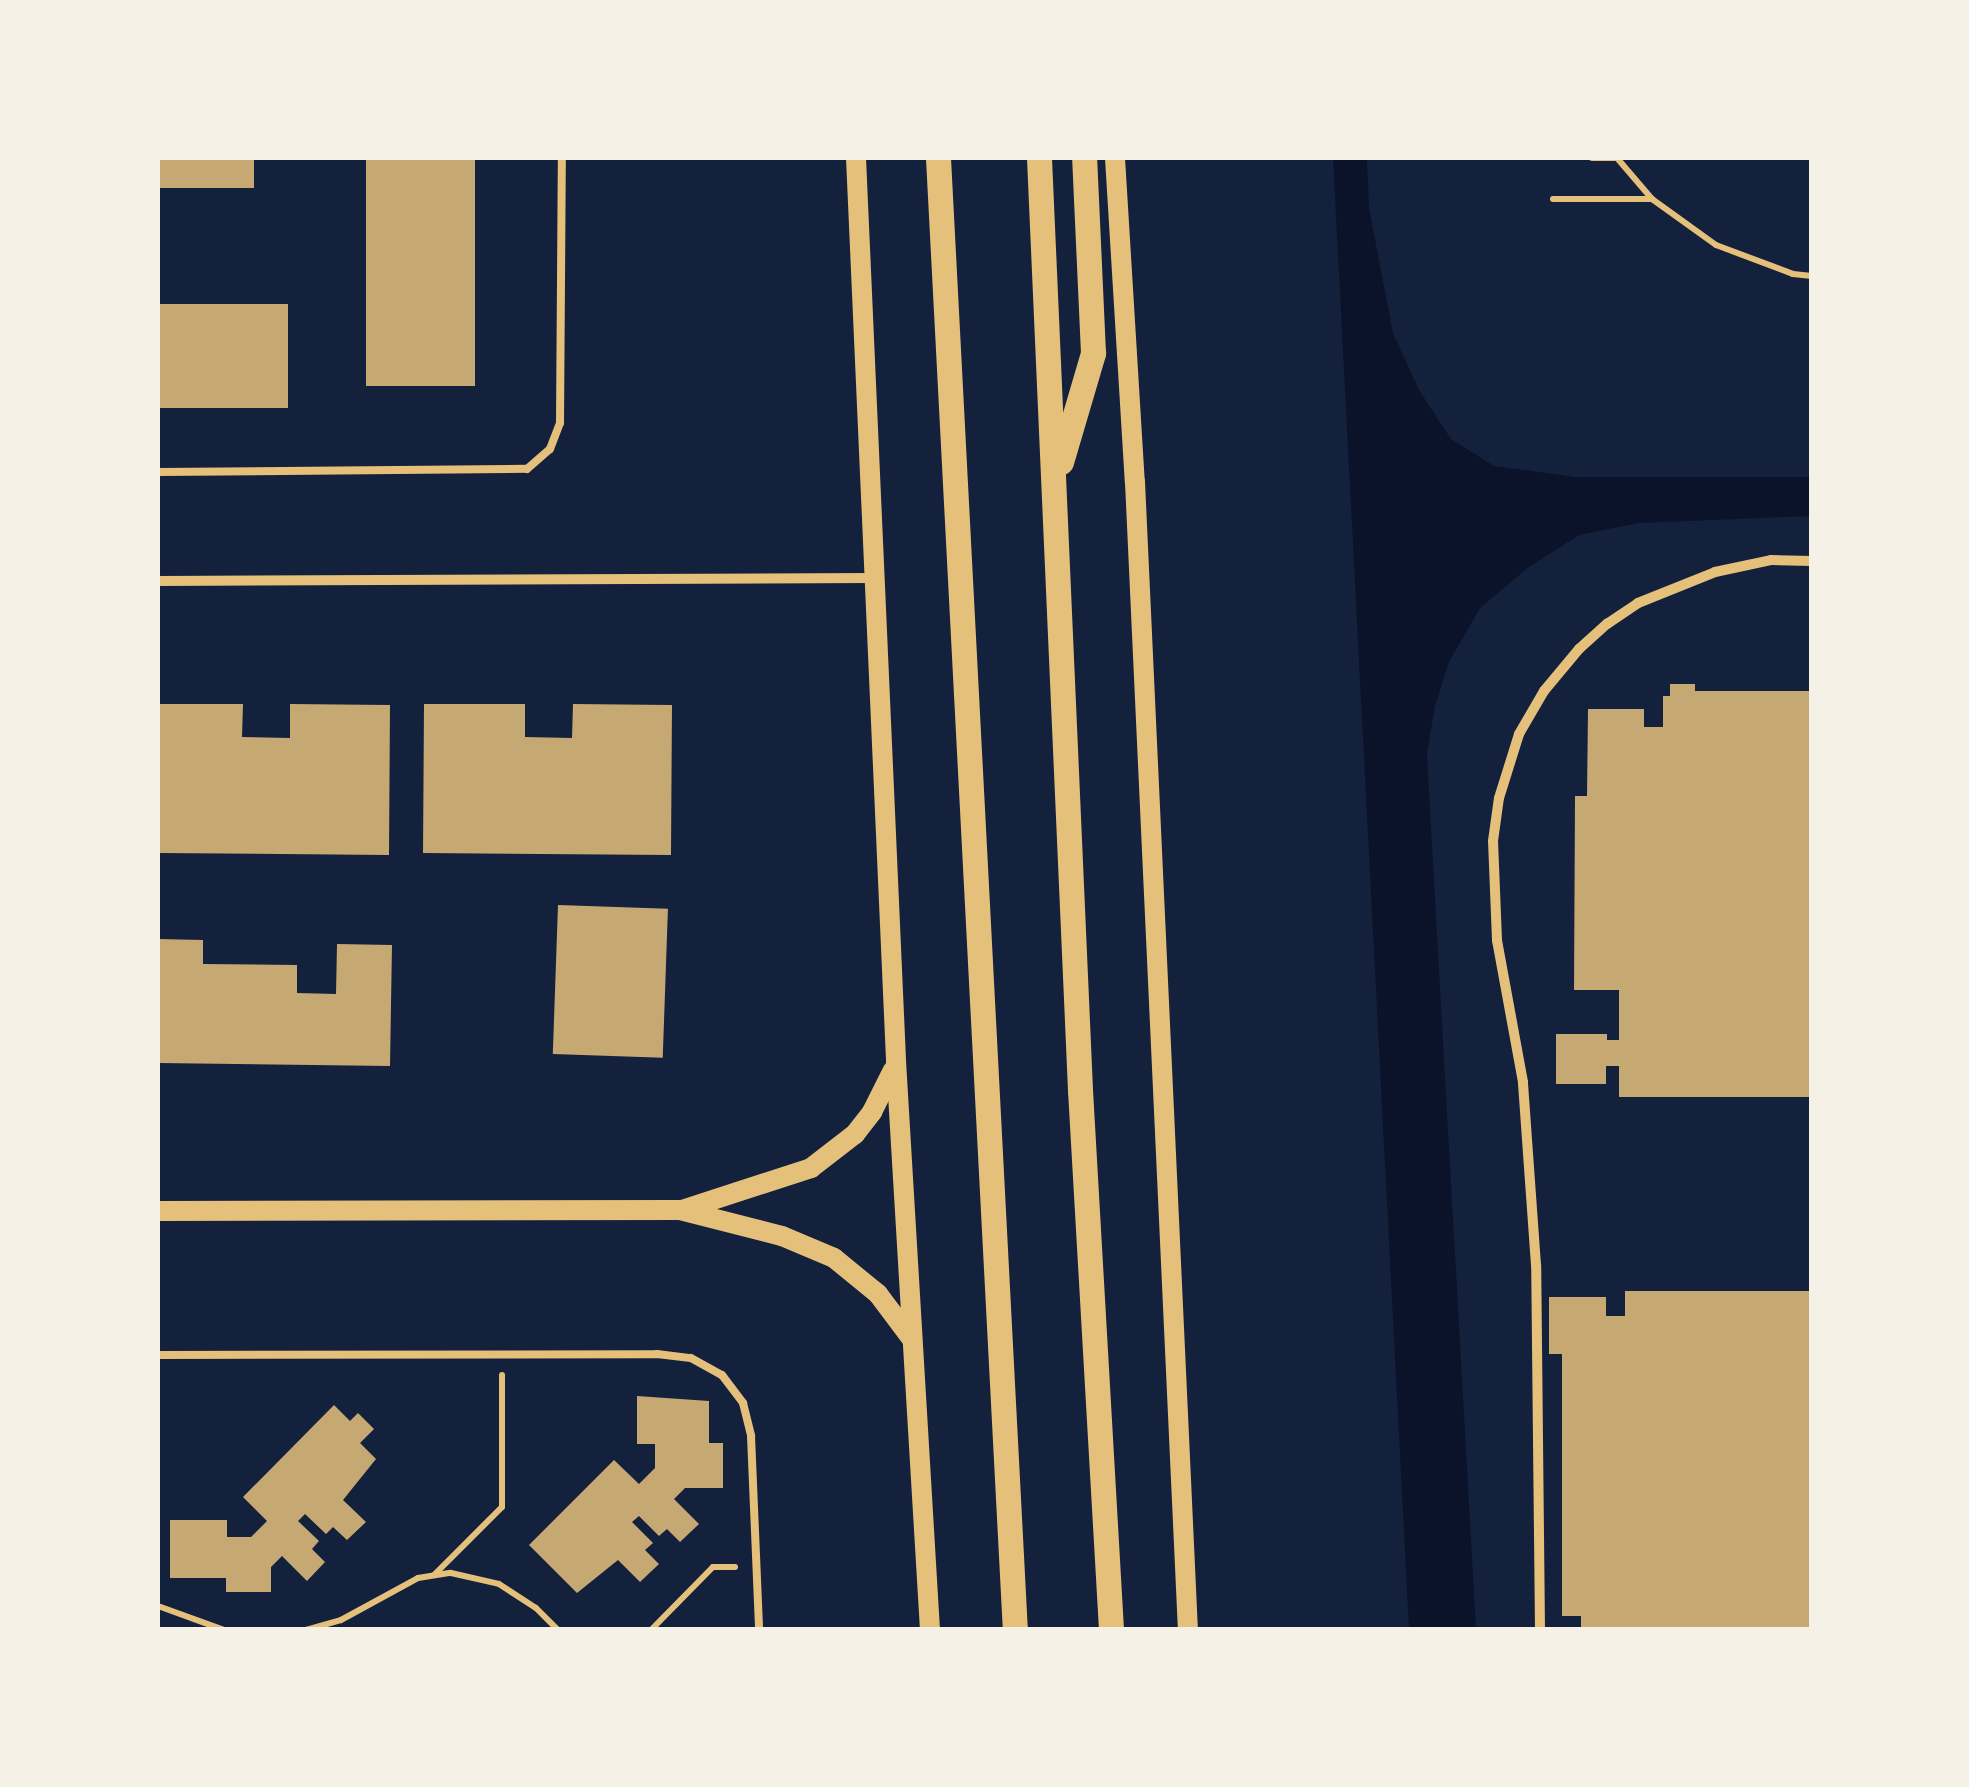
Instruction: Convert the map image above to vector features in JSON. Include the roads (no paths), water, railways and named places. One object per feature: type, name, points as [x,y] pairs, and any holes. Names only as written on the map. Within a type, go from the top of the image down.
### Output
[{"type":"main road","points":[[856,158],[896,1061],[930,1630]]},
{"type":"main road","points":[[938,158],[1015,1630]]},
{"type":"main road","points":[[1039,158],[1080,1090],[1111,1630]]},
{"type":"main road","points":[[1056,481],[1092,353],[1084,158]]},
{"type":"main road","points":[[1115,158],[1135,482],[1188,1630]]},
{"type":"main road","points":[[680,1210],[786,1180],[834,1152],[872,1112],[896,1061]]},
{"type":"main road","points":[[158,1210],[680,1210],[782,1236],[834,1258],[878,1294],[912,1340]]},
{"type":"street","points":[[1540,1630],[1536,1265],[1523,1082],[1496,940],[1492,841],[1499,798],[1519,734],[1544,690],[1579,649],[1654,594],[1715,572],[1771,560],[1812,560]]},
{"type":"street","points":[[158,581],[876,578]]},
{"type":"lane","points":[[158,472],[526,469],[550,450],[560,422],[562,158]]},
{"type":"lane","points":[[158,1355],[657,1354],[692,1358],[722,1375],[742,1403],[751,1436],[759,1630]]},
{"type":"water","points":[[1333,158],[1367,158],[1369,208],[1393,333],[1419,390],[1451,439],[1494,466],[1575,477],[1811,477],[1811,516],[1639,523],[1579,535],[1529,567],[1480,608],[1449,662],[1435,706],[1427,755],[1476,1629],[1409,1629]]}]
